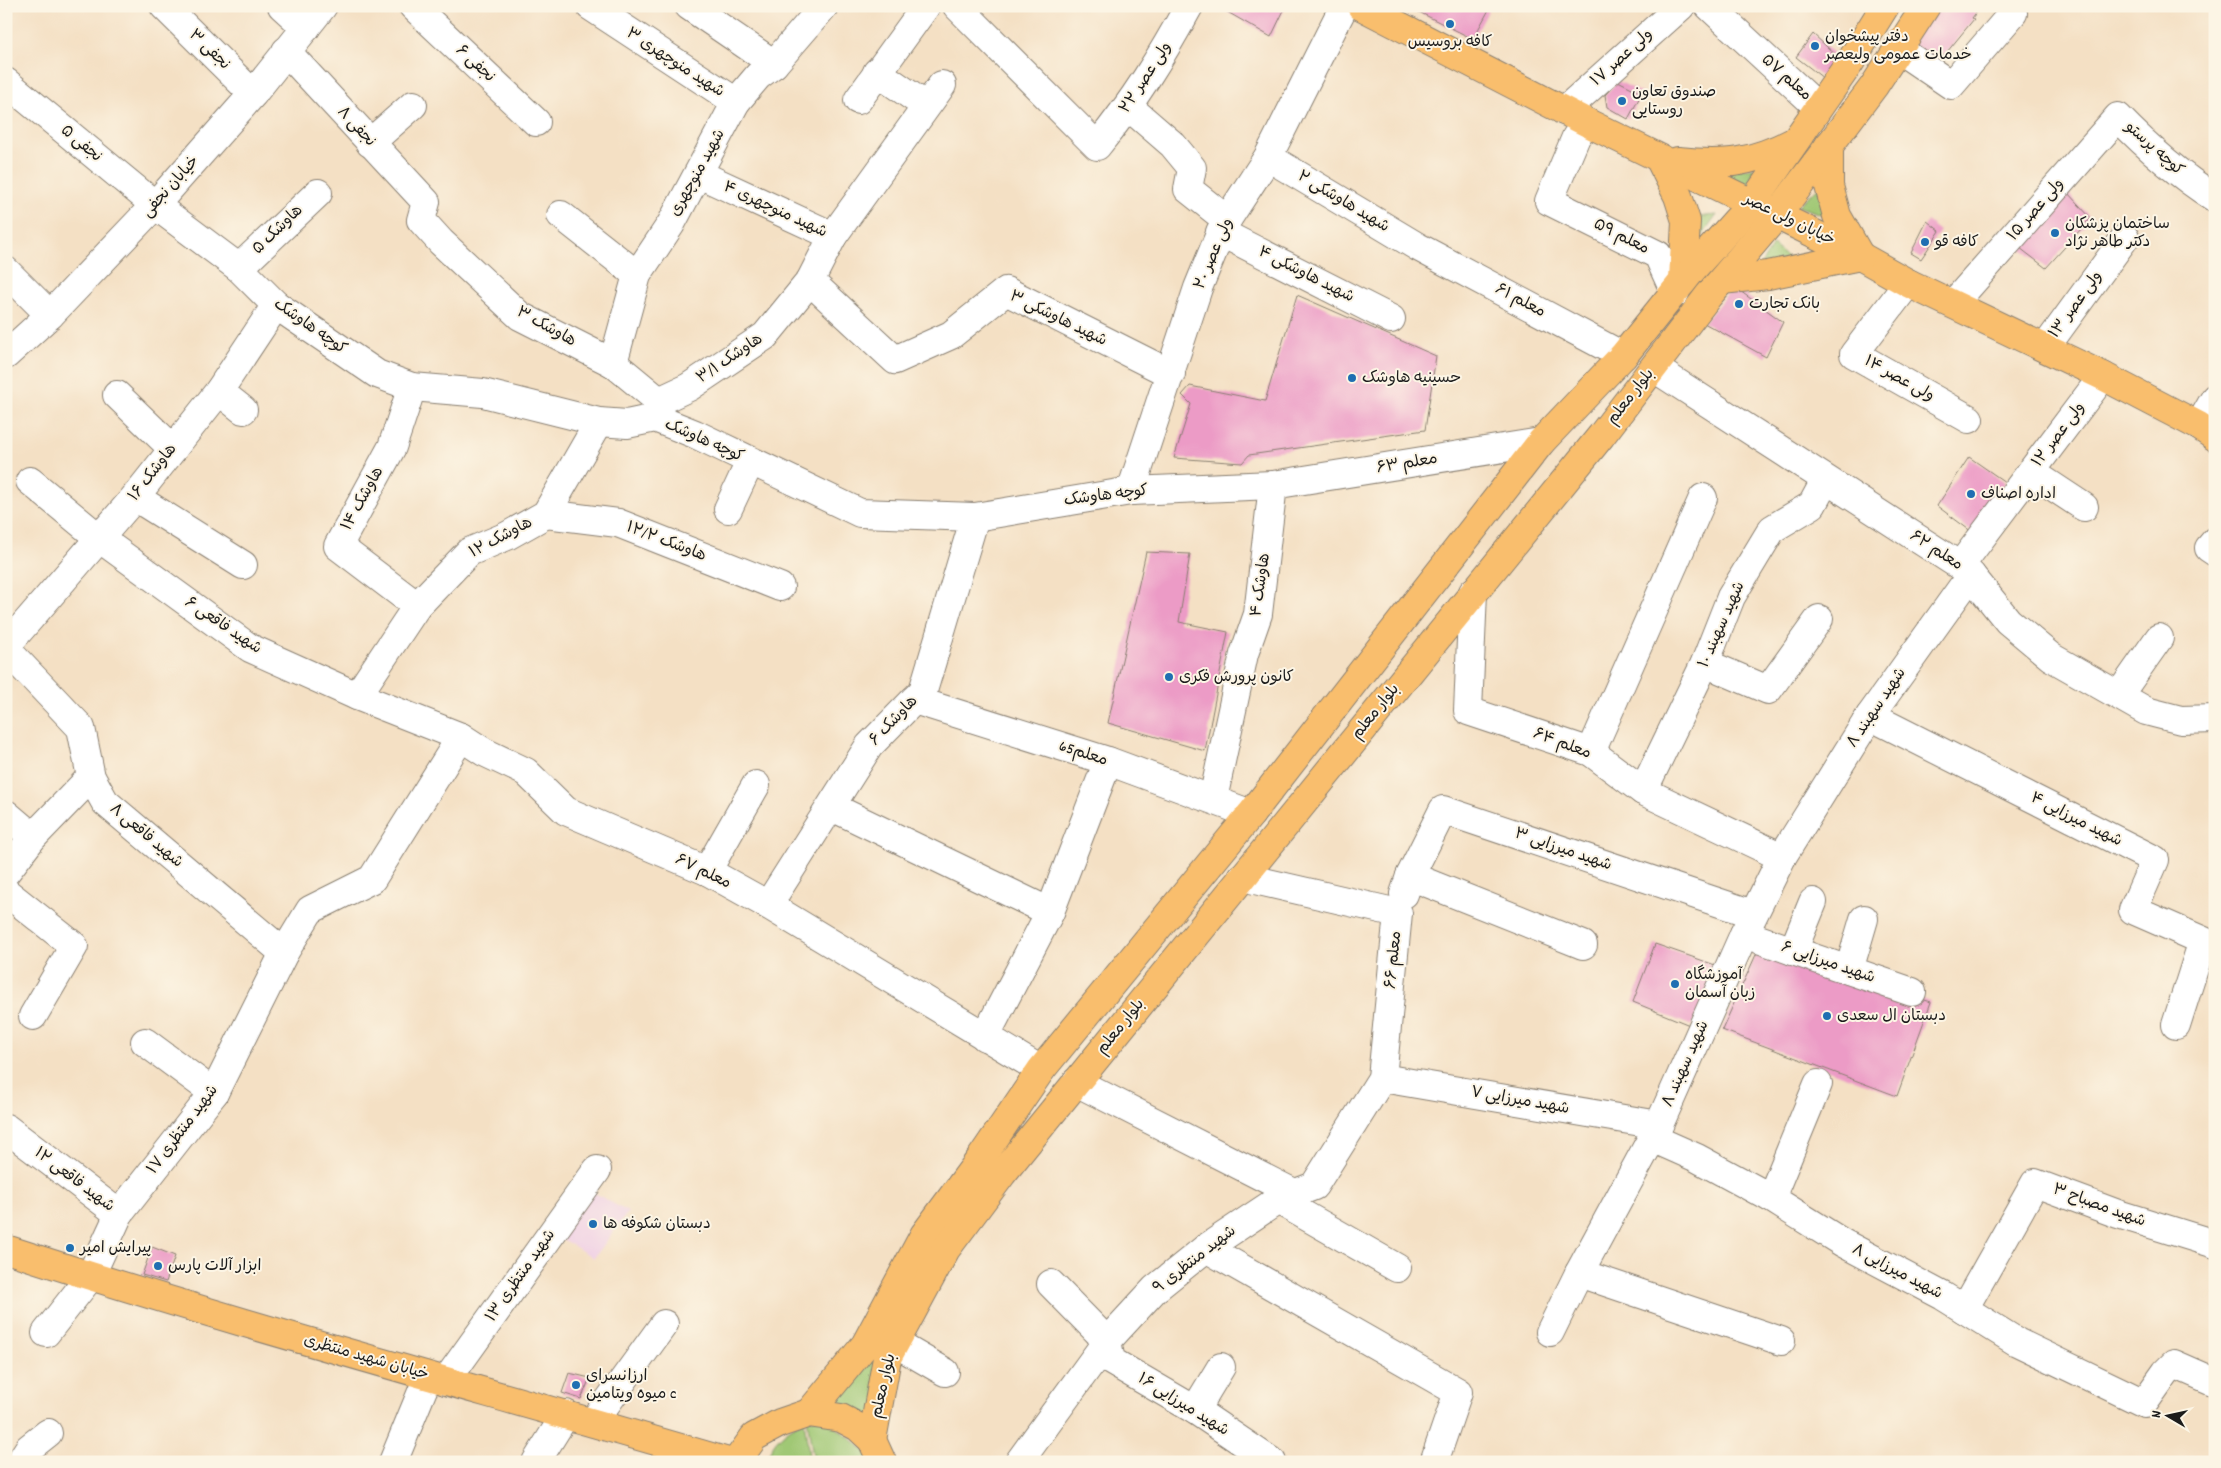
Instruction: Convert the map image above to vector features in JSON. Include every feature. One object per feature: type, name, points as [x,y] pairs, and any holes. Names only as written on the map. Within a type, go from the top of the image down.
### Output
[{"type":"main road","name":"خیابان ولی عصر","points":[[1361,6],[1662,160],[1753,202],[1860,256],[1908,283],[1954,303],[2103,376],[2207,432]]},
{"type":"main road","name":"بلوار معلم","points":[[808,1413],[864,1345],[924,1235],[981,1158],[1041,1070],[1251,814],[1541,442],[1623,356],[1683,281],[1753,202],[1849,64],[1885,6]]},
{"type":"main road","name":"بلوار معلم","points":[[880,1455],[887,1358],[946,1249],[1002,1174],[1601,436],[1719,284],[1777,215],[1874,86],[1926,6]]},
{"type":"main road","points":[[1849,64],[1855,83],[1868,88],[1874,86]]},
{"type":"main road","points":[[1795,141],[1742,162],[1712,164],[1660,160],[1678,196],[1686,221],[1683,281],[1708,272],[1719,284],[1860,256],[1837,216],[1829,186],[1829,145]]},
{"type":"main road","name":"خیابان شهید منتظری","points":[[6,1249],[90,1277],[728,1462]]},
{"type":"main road","points":[[736,1462],[754,1437],[780,1423],[808,1413],[841,1418],[858,1427],[880,1455]]},
{"type":"street","name":"نجفی ۳","points":[[164,6],[253,94]]},
{"type":"street","points":[[282,6],[306,28]]},
{"type":"street","name":"خیابان نجفی","points":[[6,355],[50,315],[155,205],[253,94],[286,50],[323,6]]},
{"type":"street","name":"نجفی ۶","points":[[413,6],[536,122]]},
{"type":"street","name":"شهید منوچهری ۳","points":[[590,6],[736,102]]},
{"type":"street","points":[[690,6],[774,64]]},
{"type":"street","name":"شهید منوچهری","points":[[613,363],[637,275],[699,174],[736,102],[758,76],[774,64],[824,6]]},
{"type":"street","points":[[858,100],[926,6]]},
{"type":"street","name":"ولی عصر ۲۲","points":[[957,6],[1097,146],[1129,107],[1189,6]]},
{"type":"street","name":"ولی عصر ۲۰","points":[[1131,491],[1198,288],[1224,226],[1268,157],[1344,6]]},
{"type":"street","name":"ولی عصر ۱۷","points":[[1548,201],[1576,137],[1575,116],[1680,6]]},
{"type":"street","name":"معلم ۵۷","points":[[1709,6],[1818,107]]},
{"type":"street","points":[[1898,49],[1951,85],[2013,13]]},
{"type":"street","name":"نجفی ۸","points":[[286,50],[426,202]]},
{"type":"street","points":[[833,236],[934,96],[877,72]]},
{"type":"street","name":"نجفی ۵","points":[[6,82],[155,205]]},
{"type":"street","points":[[370,142],[413,105]]},
{"type":"street","name":"شهید هاوشکی ۴","points":[[1129,107],[1173,145],[1192,168],[1188,189],[1224,226],[1391,319]]},
{"type":"street","name":"کوچه پرستو","points":[[2118,116],[2140,139],[2190,182],[2215,198]]},
{"type":"street","name":"ولی عصر ۱۵","points":[[1954,303],[2118,116]]},
{"type":"street","name":"شهید هاوشکی ۲","points":[[1268,157],[1418,248]]},
{"type":"street","name":"شهید منوچهری ۴","points":[[699,174],[833,236],[810,281]]},
{"type":"street","name":"هاوشک ۵","points":[[239,268],[318,193]]},
{"type":"street","name":"معلم ۵۹","points":[[1548,201],[1658,256],[1683,281]]},
{"type":"street","name":"هاوشک ۳","points":[[426,202],[421,220],[441,242],[520,316],[613,363],[657,410]]},
{"type":"street","name":"کوچه هاوشک","points":[[155,205],[239,268],[276,305],[377,374],[412,387],[483,393],[599,422],[627,424],[657,410],[696,434],[750,462],[860,513],[975,517],[1131,491],[1274,485]]},
{"type":"street","points":[[561,215],[637,275]]},
{"type":"street","name":"ولی عصر ۱۳","points":[[2045,348],[2125,238]]},
{"type":"street","name":"معلم ۶۱","points":[[1418,248],[1623,356]]},
{"type":"street","points":[[6,271],[50,315]]},
{"type":"street","name":"شهید هاوشکی ۳","points":[[810,281],[895,360],[952,335],[1006,291],[1171,374]]},
{"type":"street","name":"هاوشک ۳/۱","points":[[657,410],[689,386],[765,336],[810,281]]},
{"type":"street","name":"ولی عصر ۱۴","points":[[1908,283],[1854,354],[1969,419]]},
{"type":"street","name":"هاوشک ۱۶","points":[[9,638],[135,497],[219,391],[276,305]]},
{"type":"street","name":"معلم ۶۲","points":[[1654,368],[1966,570],[2008,621],[2051,657],[2146,711],[2181,720],[2215,719]]},
{"type":"street","name":"ولی عصر ۱۲","points":[[1966,570],[2031,472],[2103,376]]},
{"type":"street","name":"هاوشک ۱۴","points":[[412,387],[392,447],[338,546],[416,606]]},
{"type":"street","points":[[219,391],[243,410]]},
{"type":"street","points":[[117,394],[173,448]]},
{"type":"street","points":[[2207,432],[2215,398]]},
{"type":"street","name":"هاوشک ۱۲","points":[[357,696],[416,606],[469,552],[507,536],[546,514],[599,422]]},
{"type":"street","name":"معلم ۶۳","points":[[1274,485],[1541,442]]},
{"type":"street","points":[[728,509],[750,462]]},
{"type":"street","points":[[2031,472],[2084,508]]},
{"type":"street","name":"شهید سهبند ۱۰","points":[[1643,791],[1705,663],[1731,597],[1772,530],[1812,506],[1825,480]]},
{"type":"street","name":"شهید فاقعی ۶","points":[[30,481],[99,538],[250,648],[357,696]]},
{"type":"street","name":"هاوشک ۴","points":[[1213,799],[1244,654],[1258,614],[1274,485]]},
{"type":"street","points":[[135,497],[243,565]]},
{"type":"street","points":[[1591,752],[1703,498]]},
{"type":"street","name":"هاوشک ۱۲/۲","points":[[546,514],[618,523],[780,587]]},
{"type":"street","name":"هاوشک ۶","points":[[768,905],[869,746],[923,691],[975,517]]},
{"type":"street","points":[[2215,541],[2210,548],[2215,552]]},
{"type":"street","name":"شهید سهبند ۸","points":[[1550,1332],[1579,1273],[1655,1131],[1749,924],[1782,857],[1870,716],[1966,570]]},
{"type":"street","name":"معلم ۶۴","points":[[1473,592],[1468,711],[1591,752],[1643,791],[1782,857]]},
{"type":"street","points":[[1705,663],[1768,690],[1819,619]]},
{"type":"street","name":"شهید فاقعی ۸","points":[[9,638],[82,728],[91,777],[105,802],[284,953]]},
{"type":"street","points":[[2119,695],[2159,638]]},
{"type":"street","name":"معلم ۶۷","points":[[357,696],[461,737],[484,752],[526,772],[566,811],[707,871],[768,905],[1041,1070]]},
{"type":"street","name":"معلم65","points":[[914,700],[1108,762],[1251,814]]},
{"type":"street","name":"شهید میرزایی ۴","points":[[1870,716],[2155,860],[2133,910],[2214,944]]},
{"type":"street","name":"شهید منتظری ۱۷","points":[[46,1333],[90,1277],[119,1214],[214,1093],[284,953],[310,910],[372,879],[461,737]]},
{"type":"street","points":[[985,1037],[1050,912],[1108,762]]},
{"type":"street","points":[[6,872],[33,837],[91,777]]},
{"type":"street","points":[[707,871],[756,785]]},
{"type":"street","points":[[832,806],[1050,912]]},
{"type":"street","name":"شهید میرزایی ۳","points":[[1410,876],[1443,810],[1749,924]]},
{"type":"street","points":[[6,814],[33,837]]},
{"type":"street","points":[[1398,913],[1410,876],[1583,945]]},
{"type":"street","name":"معلم ۶۶","points":[[1242,877],[1398,913],[1382,1078]]},
{"type":"street","points":[[6,892],[74,946],[33,1016]]},
{"type":"street","points":[[1794,951],[1813,902]]},
{"type":"street","points":[[1849,970],[1864,919]]},
{"type":"street","name":"شهید میرزایی ۶","points":[[1749,924],[1794,951],[1912,992]]},
{"type":"street","points":[[2176,1025],[2199,953],[2214,944]]},
{"type":"street","points":[[145,1042],[214,1093]]},
{"type":"street","name":"شهید میرزایی ۷","points":[[1382,1078],[1655,1131]]},
{"type":"street","name":"شهید منتظری ۹","points":[[1019,1462],[1107,1341],[1155,1289],[1206,1248],[1287,1197],[1314,1186],[1382,1078]]},
{"type":"street","points":[[1076,1082],[1287,1197],[1397,1268]]},
{"type":"street","points":[[1771,1198],[1818,1084]]},
{"type":"street","name":"شهید فاقعی ۱۲","points":[[6,1128],[119,1214]]},
{"type":"street","name":"شهید میرزایی ۸","points":[[1655,1131],[1697,1158],[1771,1198],[1843,1243],[1964,1309],[2017,1342],[2144,1403],[2174,1364],[2215,1382]]},
{"type":"street","name":"شهید منتظری ۱۳","points":[[393,1462],[437,1379],[597,1170]]},
{"type":"street","name":"شهید مصباح ۳","points":[[1964,1309],[2035,1183],[2118,1214],[2215,1244]]},
{"type":"street","points":[[1206,1248],[1458,1392],[1434,1462]]},
{"type":"street","points":[[1579,1273],[1782,1341]]},
{"type":"street","points":[[1051,1284],[1107,1341]]},
{"type":"street","points":[[592,1422],[664,1324]]},
{"type":"street","name":"شهید میرزایی ۱۶","points":[[1107,1341],[1111,1362],[1195,1410],[1272,1462]]},
{"type":"street","points":[[895,1343],[945,1372]]},
{"type":"street","points":[[1195,1410],[1221,1367]]},
{"type":"street","points":[[536,1462],[566,1414]]},
{"type":"street","points":[[20,1462],[29,1448],[48,1433]]},
{"type":"shaded area","name":"دبستان شکوفه ها","points":[[591,1191],[628,1212],[594,1258],[557,1236]]},
{"type":"green space","points":[[1754,168],[1748,188],[1710,172]]},
{"type":"green space","points":[[1819,187],[1824,215],[1797,206]]},
{"type":"green space","points":[[1717,215],[1697,243],[1696,217]]},
{"type":"green space","points":[[1773,245],[1792,261],[1760,266]]},
{"type":"green space","points":[[866,1346],[885,1357],[871,1437],[822,1415]]},
{"type":"green space","points":[[823,1417],[880,1462],[814,1462],[807,1420]]},
{"type":"green space","points":[[804,1420],[810,1462],[766,1462],[775,1442]]},
{"type":"building","points":[[1217,6],[1286,6],[1271,37]]},
{"type":"building","points":[[1407,6],[1491,6],[1473,39]]},
{"type":"building","points":[[1934,6],[1981,6],[1972,18],[1974,19],[1933,69],[1911,45]]},
{"type":"building","name":"دفتر پیشخوان خدمات عمومی ولیعصر","points":[[1813,34],[1839,58],[1823,78],[1796,57]]},
{"type":"building","name":"صندوق تعاون روستایی","points":[[1618,81],[1642,93],[1628,119],[1607,107],[1605,95]]},
{"type":"building","name":"ساختمان پزشکان دکتر طاهر نژاد","points":[[2066,191],[2091,218],[2046,268],[2020,248]]},
{"type":"building","name":"کافه قو","points":[[1927,221],[1940,231],[1921,259],[1911,253]]},
{"type":"building","name":"بانک تجارت","points":[[1733,286],[1783,322],[1766,357],[1704,323]]},
{"type":"building","name":"حسینیه هاوشک","points":[[1297,295],[1436,356],[1425,430],[1249,455],[1242,463],[1174,458],[1191,404],[1182,395],[1190,386],[1265,401]]},
{"type":"building","name":"اداره اصناف","points":[[1969,457],[2005,482],[1972,532],[1937,506]]},
{"type":"building","name":"کانون پرورش فکری","points":[[1146,552],[1190,554],[1179,622],[1228,632],[1205,751],[1108,723]]},
{"type":"building","name":"آموزشگاه زبان آسمان","points":[[1655,944],[1718,966],[1692,1026],[1633,1002]]},
{"type":"building","name":"دبستان ال سعدی","points":[[1759,948],[1931,1002],[1897,1096],[1722,1030]]},
{"type":"building","name":"ابزار آلات پارس","points":[[152,1247],[175,1256],[166,1282],[142,1275]]},
{"type":"building","name":"ارزانسرای میوه ویتامین c","points":[[569,1373],[590,1378],[581,1399],[562,1393]]},
{"type":"place","name":"کافه بروسیس","points":[[1450,24]]},
{"type":"place","name":"دفتر پیشخوان خدمات عمومی ولیعصر","points":[[1815,46]]},
{"type":"place","name":"صندوق تعاون روستایی","points":[[1622,101]]},
{"type":"place","name":"ساختمان پزشکان دکتر طاهر نژاد","points":[[2055,233]]},
{"type":"place","name":"کافه قو","points":[[1925,242]]},
{"type":"place","name":"بانک تجارت","points":[[1739,304]]},
{"type":"place","name":"حسینیه هاوشک","points":[[1352,378]]},
{"type":"place","name":"اداره اصناف","points":[[1971,494]]},
{"type":"place","name":"کانون پرورش فکری","points":[[1169,677]]},
{"type":"place","name":"آموزشگاه زبان آسمان","points":[[1675,984]]},
{"type":"place","name":"دبستان ال سعدی","points":[[1827,1016]]},
{"type":"place","name":"دبستان شکوفه ها","points":[[593,1224]]},
{"type":"place","name":"پیرایش امیر","points":[[70,1248]]},
{"type":"place","name":"ابزار آلات پارس","points":[[158,1266]]},
{"type":"place","name":"ارزانسرای میوه ویتامین c","points":[[576,1385]]}]
